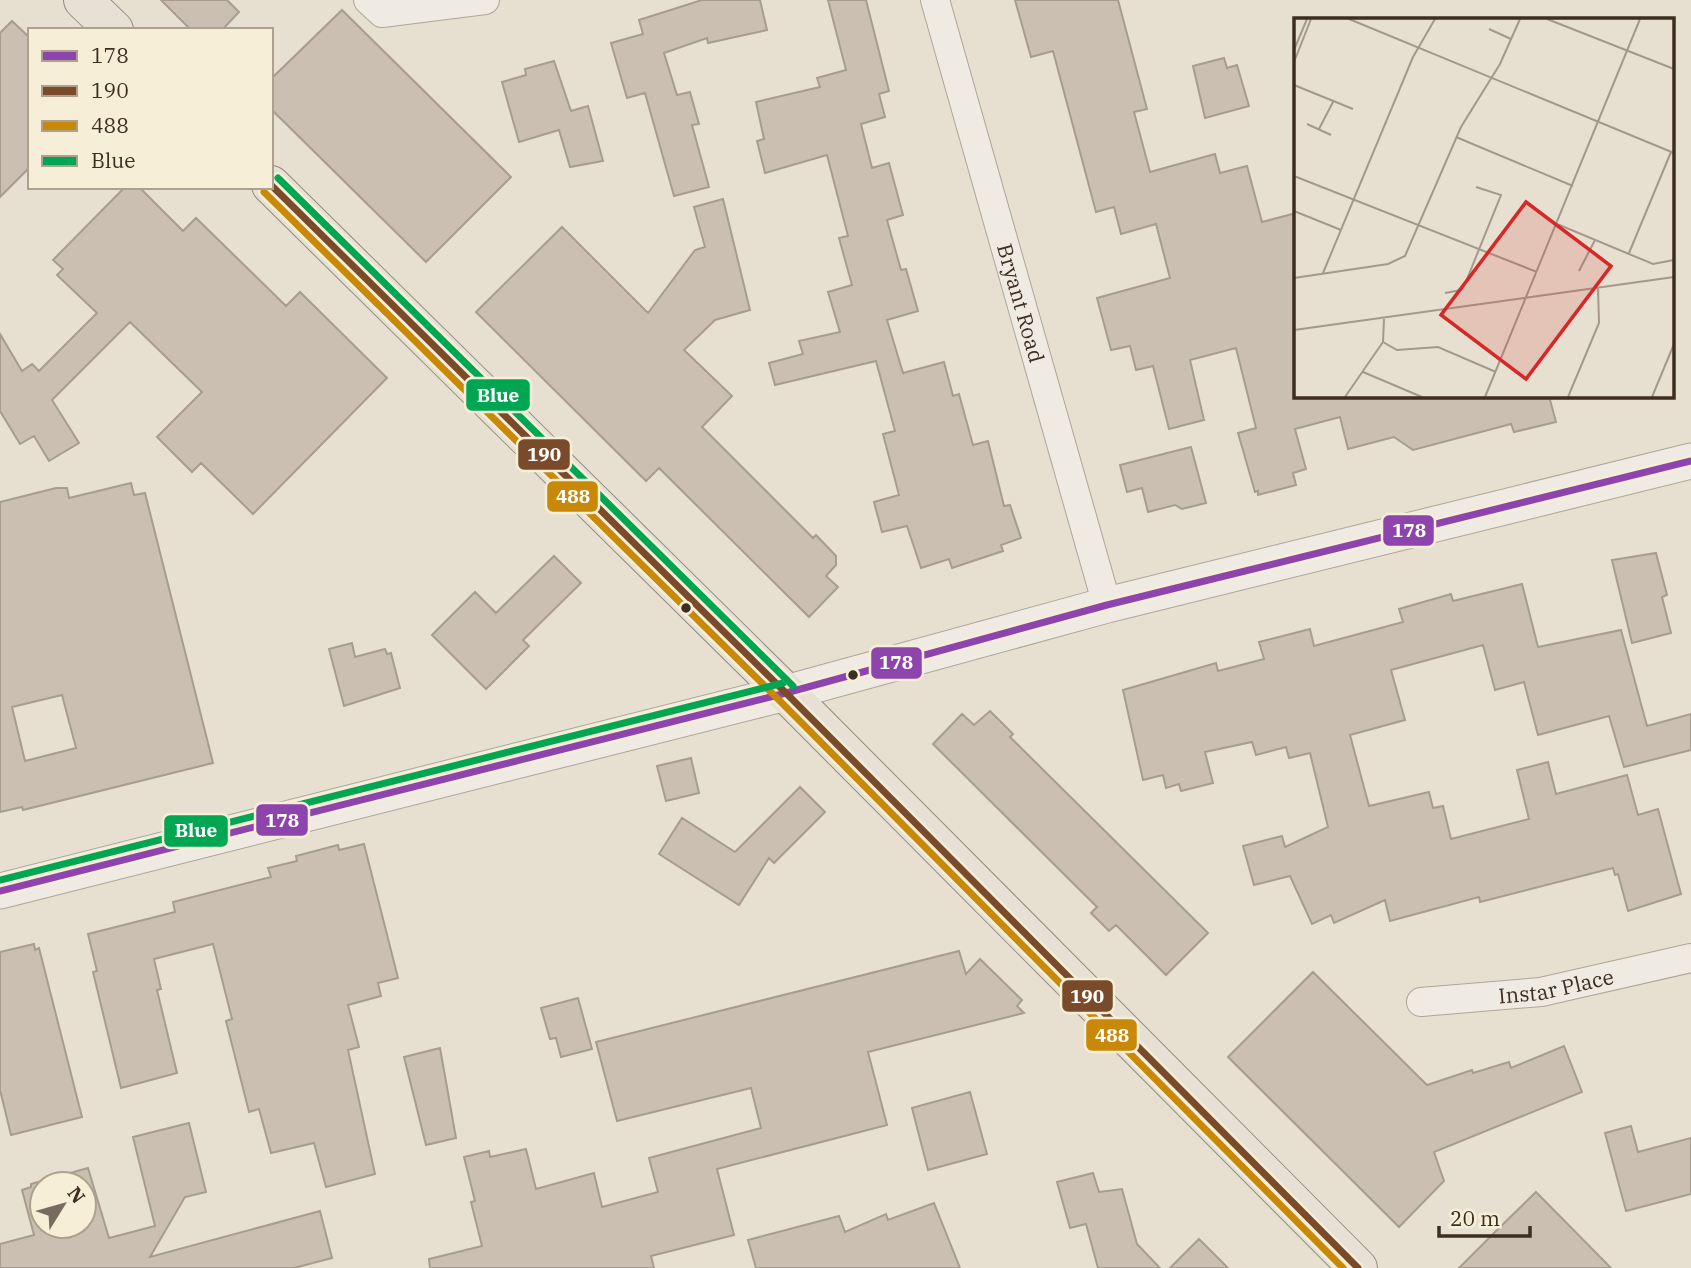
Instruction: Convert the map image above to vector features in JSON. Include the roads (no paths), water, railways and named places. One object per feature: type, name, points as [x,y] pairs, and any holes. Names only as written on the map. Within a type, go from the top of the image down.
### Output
[{"type":"main road","points":[[83,0],[112,28]]},
{"type":"main road","points":[[273,187],[786,693],[1358,1268]]},
{"type":"street","points":[[368,0],[382,13],[485,0]]},
{"type":"street","name":"Bryant Road","points":[[935,0],[1107,605]]},
{"type":"street","points":[[0,891],[786,693],[1107,605],[1691,461]]},
{"type":"street","name":"Instar Place","points":[[1421,1002],[1541,992],[1691,958]]}]
